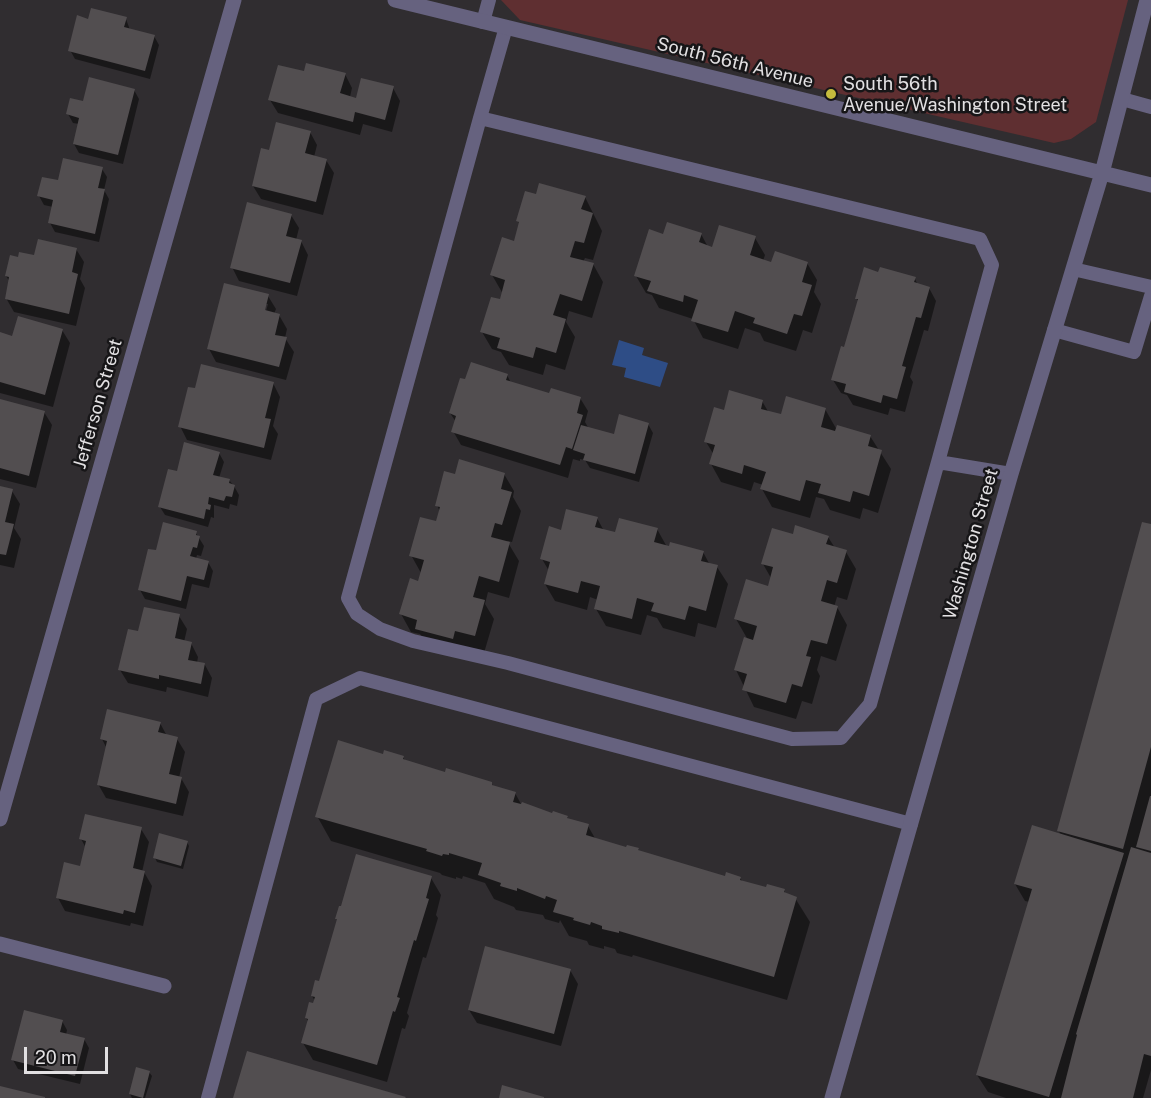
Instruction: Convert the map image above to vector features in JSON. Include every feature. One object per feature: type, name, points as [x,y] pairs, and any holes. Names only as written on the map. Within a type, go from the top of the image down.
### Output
[{"type":"street","name":"Jefferson Street","points":[[0,819],[234,0]]},
{"type":"street","name":"South 56th Avenue","points":[[395,0],[1151,185]]},
{"type":"street","name":"Washington Street","points":[[832,1098],[1011,474],[1102,173],[1147,0]]},
{"type":"street","points":[[0,944],[164,986]]},
{"type":"lane","points":[[483,22],[489,0]]},
{"type":"lane","points":[[480,118],[980,239],[992,265],[938,462],[870,704],[841,738],[792,739],[508,663],[413,642],[380,629],[357,614],[348,598],[480,118],[506,27]]},
{"type":"lane","points":[[1122,99],[1151,106]]},
{"type":"lane","points":[[1073,269],[1151,286]]},
{"type":"lane","points":[[1054,330],[1134,352],[1147,322],[1151,296]]},
{"type":"lane","points":[[938,462],[1011,474]]},
{"type":"lane","points":[[208,1098],[316,699],[360,678],[911,824]]},
{"type":"shaded area","points":[[501,0],[1128,0],[1096,122],[1071,139],[1054,143],[520,20]]},
{"type":"water","points":[[619,340],[644,348],[642,355],[668,363],[660,387],[624,377],[626,368],[612,365]]},
{"type":"building","points":[[91,8],[127,17],[124,27],[155,35],[145,71],[68,51],[77,15],[88,19]]},
{"type":"building","points":[[306,63],[346,73],[340,93],[356,98],[361,78],[394,86],[385,120],[355,112],[353,122],[268,100],[278,65],[304,71]]},
{"type":"building","points":[[89,77],[135,89],[118,155],[73,144],[79,118],[66,114],[70,98],[83,101]]},
{"type":"building","points":[[276,122],[311,131],[305,153],[327,159],[316,202],[252,186],[261,148],[269,150]]},
{"type":"building","points":[[63,158],[103,167],[98,188],[105,189],[95,234],[48,223],[53,200],[37,196],[42,177],[58,180]]},
{"type":"building","points":[[539,183],[586,196],[581,209],[593,213],[584,243],[575,241],[570,257],[594,263],[582,301],[560,294],[553,315],[566,319],[556,353],[536,347],[533,358],[497,348],[500,338],[480,332],[491,297],[500,299],[505,280],[490,275],[502,237],[514,241],[519,222],[516,221],[525,191],[536,194]]},
{"type":"building","points":[[247,202],[292,214],[286,236],[302,240],[290,283],[230,268]]},
{"type":"building","points":[[667,222],[702,233],[699,242],[712,247],[719,225],[756,236],[750,255],[771,262],[775,251],[808,262],[802,282],[812,285],[802,316],[794,314],[787,334],[753,323],[755,318],[735,311],[728,332],[691,321],[698,300],[684,295],[683,302],[647,291],[651,281],[634,276],[649,229],[663,234]]},
{"type":"building","points":[[38,239],[77,248],[72,272],[78,274],[69,314],[5,299],[9,277],[5,276],[10,255],[18,257],[19,252],[34,255]]},
{"type":"building","points":[[864,267],[878,272],[880,267],[916,277],[914,282],[930,287],[921,318],[916,317],[902,366],[906,367],[897,399],[883,395],[881,403],[844,392],[846,384],[831,380],[841,346],[844,347],[858,299],[855,299]]},
{"type":"building","points":[[224,283],[269,294],[265,310],[280,314],[275,335],[287,337],[279,367],[207,349]]},
{"type":"building","points":[[18,316],[63,329],[45,395],[0,382],[0,332],[12,336]]},
{"type":"building","points":[[471,362],[508,374],[506,380],[549,393],[551,388],[581,397],[577,413],[583,415],[572,449],[566,447],[560,465],[451,432],[456,416],[449,413],[460,378],[465,379]]},
{"type":"building","points":[[201,364],[274,382],[265,418],[271,419],[264,448],[178,427],[188,387],[195,388]]},
{"type":"building","points":[[729,390],[763,400],[761,409],[781,414],[786,396],[826,408],[821,427],[835,431],[837,425],[871,435],[868,446],[882,450],[869,496],[853,491],[850,502],[818,493],[821,484],[806,480],[800,501],[760,489],[766,472],[744,465],[742,474],[709,464],[715,445],[704,442],[714,407],[724,410]]},
{"type":"building","points":[[0,399],[45,411],[29,476],[0,468]]},
{"type":"building","points":[[619,414],[649,423],[635,474],[583,460],[585,454],[573,450],[581,425],[614,434]]},
{"type":"building","points":[[184,442],[220,452],[213,475],[230,479],[229,483],[235,485],[232,497],[226,496],[224,501],[209,497],[210,510],[206,509],[204,519],[158,507],[168,469],[177,471]]},
{"type":"building","points":[[459,459],[505,473],[501,489],[512,492],[502,525],[495,523],[491,537],[510,542],[499,582],[479,576],[473,597],[485,600],[475,636],[455,631],[453,639],[415,629],[417,620],[399,614],[410,578],[418,581],[424,560],[409,556],[420,517],[436,521],[440,507],[435,506],[444,471],[455,474]]},
{"type":"building","points":[[0,486],[13,489],[5,522],[14,524],[6,555],[0,554]]},
{"type":"building","points":[[566,509],[598,517],[595,527],[615,532],[619,518],[658,528],[654,542],[669,546],[670,542],[704,551],[701,561],[718,565],[706,611],[689,606],[685,620],[651,611],[654,603],[637,598],[632,619],[594,609],[600,586],[581,581],[578,593],[544,584],[550,562],[540,559],[549,526],[561,530]]},
{"type":"building","points":[[163,522],[197,531],[196,535],[200,536],[197,548],[193,547],[190,556],[209,561],[204,580],[187,576],[181,601],[138,590],[148,549],[156,550]]},
{"type":"building","points":[[1142,522],[1151,524],[1151,747],[1123,849],[1057,831]]},
{"type":"building","points":[[795,525],[829,536],[826,544],[847,550],[837,583],[827,580],[821,601],[838,606],[827,644],[811,640],[806,656],[811,657],[802,687],[792,684],[786,703],[742,690],[747,674],[734,670],[744,637],[753,640],[757,626],[734,619],[746,579],[768,586],[773,567],[761,564],[772,528],[793,534]]},
{"type":"building","points":[[144,607],[180,614],[175,638],[192,642],[188,660],[205,663],[201,684],[159,675],[159,679],[118,670],[128,629],[138,631]]},
{"type":"building","points":[[107,709],[161,722],[158,732],[178,737],[169,774],[182,777],[176,804],[97,785],[107,741],[100,739]]},
{"type":"building","points":[[338,740],[383,754],[384,750],[404,756],[403,759],[445,772],[446,768],[492,782],[492,785],[516,792],[513,802],[521,804],[522,802],[589,824],[586,835],[626,847],[627,845],[639,848],[638,850],[725,876],[726,872],[741,877],[740,880],[785,889],[784,892],[797,897],[774,977],[619,931],[619,933],[602,929],[602,926],[591,922],[590,925],[573,920],[574,918],[553,912],[557,900],[546,896],[545,899],[517,888],[517,891],[500,886],[501,883],[478,875],[482,863],[449,853],[449,855],[443,854],[442,856],[426,851],[427,849],[315,817]]},
{"type":"building","points":[[1151,796],[1151,851],[1136,847]]},
{"type":"building","points":[[85,814],[142,827],[133,868],[145,871],[135,913],[124,910],[123,914],[56,898],[64,862],[80,866],[86,841],[79,839]]},
{"type":"building","points":[[1032,825],[1124,853],[1049,1097],[976,1075],[1032,889],[1014,884]]},
{"type":"building","points":[[159,833],[188,841],[181,866],[153,858]]},
{"type":"building","points":[[1131,847],[1151,853],[1151,1056],[1144,1054],[1133,1098],[1061,1098],[1076,1034]]},
{"type":"building","points":[[356,854],[432,876],[426,898],[429,899],[416,941],[414,940],[397,997],[400,998],[395,1012],[393,1011],[377,1065],[301,1043],[308,1019],[305,1018],[309,1002],[313,1003],[315,997],[311,996],[315,980],[319,981],[337,919],[335,919]]},
{"type":"building","points":[[485,946],[571,969],[554,1034],[468,1010]]},
{"type":"building","points":[[24,1010],[63,1020],[60,1032],[85,1038],[75,1076],[11,1060]]},
{"type":"building","points":[[247,1051],[406,1097],[233,1098]]},
{"type":"building","points":[[136,1067],[150,1071],[143,1098],[129,1094]]},
{"type":"building","points":[[502,1085],[544,1097],[544,1098],[499,1098]]},
{"type":"building","points":[[0,1086],[45,1097],[45,1098],[0,1098]]},
{"type":"place","name":"South 56th Avenue/Washington Street","points":[[831,94]]}]
